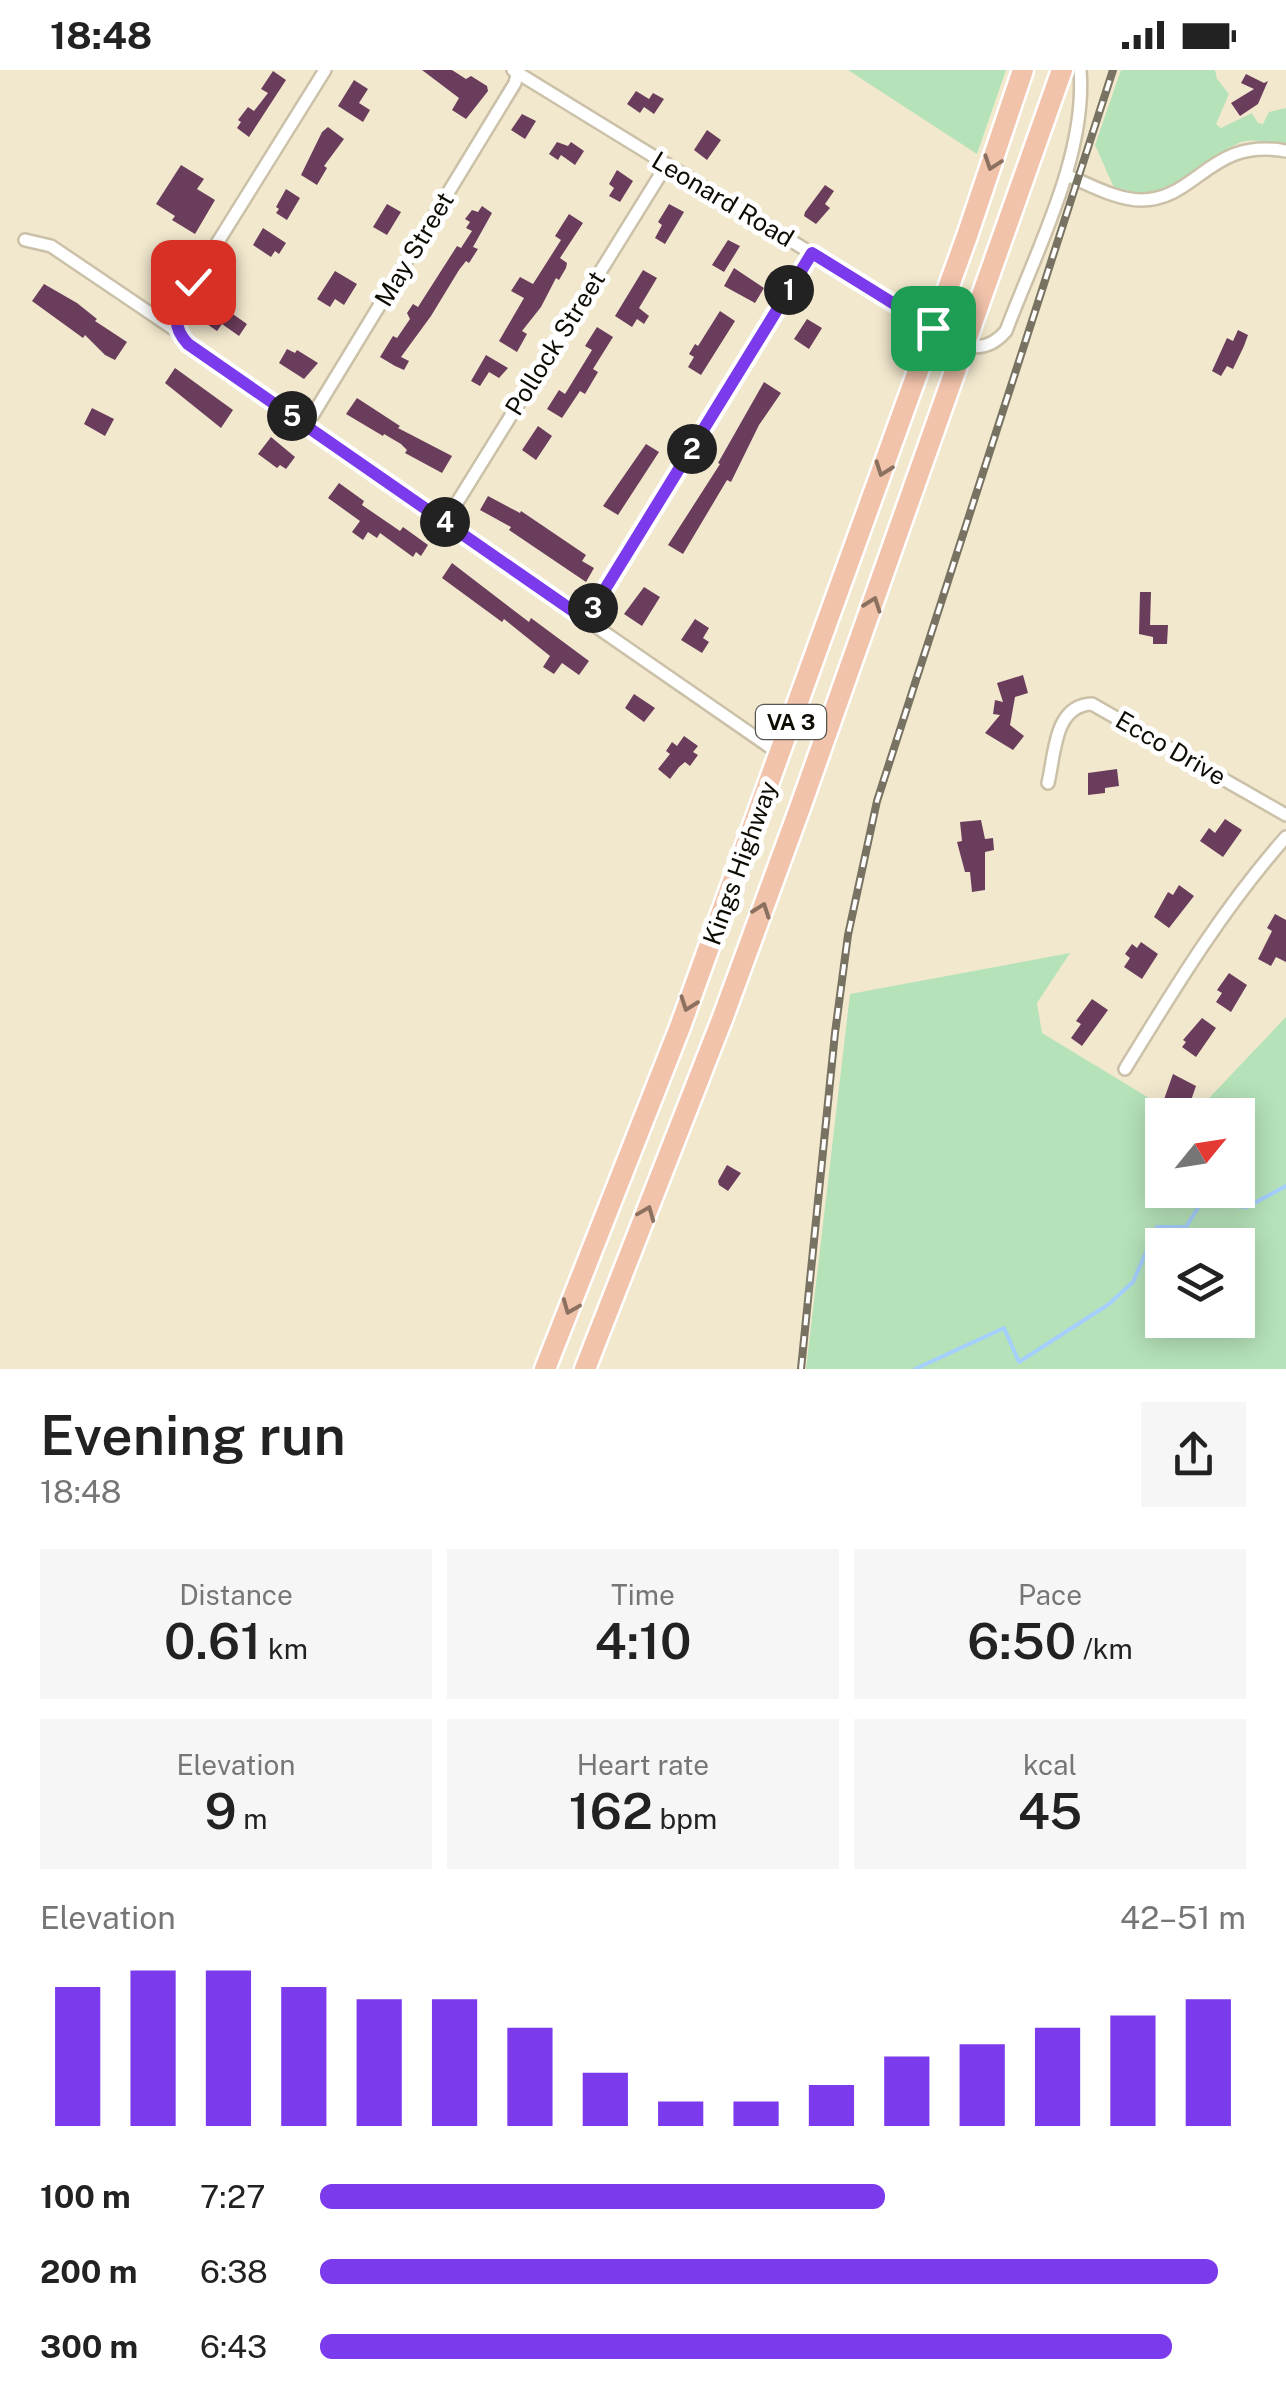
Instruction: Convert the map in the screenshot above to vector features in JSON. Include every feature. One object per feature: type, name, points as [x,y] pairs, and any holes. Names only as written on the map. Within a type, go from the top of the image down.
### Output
[{"type":"highway","name":"Kings Highway","points":[[545,1369],[631,1153],[780,754],[1023,70]]},
{"type":"highway","name":"Kings Highway","points":[[585,1369],[801,805],[1062,70]]},
{"type":"highway","points":[[631,1153],[665,1168]]},
{"type":"street","points":[[177,328],[178,306],[324,70]]},
{"type":"street","points":[[965,347],[991,344],[1006,331],[1066,175],[1080,114],[1080,70]]},
{"type":"street","name":"Leonard Road","points":[[516,71],[965,347]]},
{"type":"street","name":"May Street","points":[[306,426],[515,82],[516,71]]},
{"type":"street","points":[[1066,175],[1126,198],[1155,198],[1182,187],[1231,154],[1265,148],[1286,150]]},
{"type":"street","name":"Pollock Street","points":[[445,522],[667,164]]},
{"type":"street","points":[[26,240],[51,246],[177,328],[188,344],[780,754]]},
{"type":"street","points":[[586,620],[812,253]]},
{"type":"street","name":"Ecco Drive","points":[[1048,784],[1066,715],[1080,704],[1092,704],[1286,815]]},
{"type":"street","points":[[1124,1069],[1254,872],[1286,837]]},
{"type":"green space","points":[[848,70],[1006,70],[977,154]]},
{"type":"green space","points":[[1121,70],[1215,70],[1229,94],[1216,124],[1221,128],[1252,113],[1263,124],[1269,112],[1286,108],[1286,146],[1244,141],[1165,191],[1136,194],[1115,190],[1095,145]]},
{"type":"green space","points":[[1070,953],[1037,1003],[1042,1033],[1149,1098],[1145,1098],[1145,1208],[1255,1208],[1255,1098],[1209,1098],[1286,1017],[1286,1369],[806,1369],[850,994]]},
{"type":"building","points":[[422,70],[452,70],[466,79],[471,76],[487,86],[488,91],[466,119],[452,110],[459,98]]},
{"type":"building","points":[[273,71],[286,80],[249,137],[237,128],[241,122],[238,120],[248,107],[254,111],[268,93],[261,89]]},
{"type":"building","points":[[1246,74],[1264,83],[1268,81],[1258,104],[1240,116],[1231,103],[1254,89],[1241,83]]},
{"type":"building","points":[[354,80],[368,89],[359,103],[370,110],[363,122],[338,106]]},
{"type":"building","points":[[636,91],[649,99],[653,93],[664,99],[654,114],[644,107],[640,113],[627,104]]},
{"type":"building","points":[[522,114],[536,121],[525,139],[511,130]]},
{"type":"building","points":[[328,127],[344,139],[324,166],[327,168],[317,185],[301,175]]},
{"type":"building","points":[[707,130],[721,140],[707,160],[694,150]]},
{"type":"building","points":[[557,142],[568,146],[571,142],[584,151],[575,165],[561,155],[558,160],[549,154]]},
{"type":"building","points":[[181,165],[204,179],[197,189],[215,200],[195,234],[156,204]]},
{"type":"building","points":[[617,170],[633,181],[620,202],[609,196],[614,188],[609,184]]},
{"type":"building","points":[[825,185],[834,191],[825,204],[830,208],[816,224],[804,216]]},
{"type":"building","points":[[286,189],[300,198],[287,220],[276,213]]},
{"type":"building","points":[[387,204],[401,212],[387,235],[373,227]]},
{"type":"building","points":[[669,204],[684,212],[665,244],[655,238],[662,225],[658,222]]},
{"type":"building","points":[[482,206],[492,213],[473,247],[478,249],[459,270],[401,357],[409,361],[404,370],[380,357],[410,319],[407,313],[413,304],[418,307],[457,246],[461,248],[472,231],[466,228],[470,222],[465,219]]},
{"type":"building","points":[[569,214],[583,223],[560,258],[567,263],[566,268],[522,331],[527,334],[517,352],[499,341],[524,298],[511,291],[520,277],[533,284],[561,240],[555,236]]},
{"type":"building","points":[[263,228],[286,243],[279,254],[275,251],[271,257],[253,245]]},
{"type":"building","points":[[728,240],[740,246],[724,272],[712,265]]},
{"type":"building","points":[[734,268],[764,288],[755,303],[724,286]]},
{"type":"building","points":[[643,270],[657,278],[639,308],[649,316],[644,324],[637,319],[632,327],[615,316]]},
{"type":"building","points":[[335,271],[357,284],[344,305],[335,299],[330,307],[317,299]]},
{"type":"building","points":[[44,284],[77,303],[95,321],[127,342],[115,360],[32,301]]},
{"type":"building","points":[[217,303],[247,324],[239,336],[222,324],[217,331],[204,322]]},
{"type":"building","points":[[720,311],[735,321],[701,375],[688,367],[694,357],[689,354]]},
{"type":"building","points":[[807,319],[822,328],[809,349],[794,339]]},
{"type":"building","points":[[597,327],[613,337],[593,369],[598,372],[585,394],[580,391],[562,418],[547,409],[559,390],[565,394],[592,350],[585,346]]},
{"type":"building","points":[[1238,330],[1248,335],[1244,346],[1233,369],[1227,366],[1221,376],[1212,371],[1227,338],[1233,341]]},
{"type":"building","points":[[287,349],[295,353],[297,350],[318,363],[304,379],[279,363]]},
{"type":"building","points":[[486,355],[508,368],[499,378],[489,372],[480,386],[471,381]]},
{"type":"building","points":[[175,368],[233,410],[221,428],[165,383]]},
{"type":"building","points":[[764,382],[781,393],[759,425],[731,482],[727,480],[683,554],[668,545],[720,464]]},
{"type":"building","points":[[357,398],[398,428],[452,456],[442,473],[405,453],[407,450],[401,444],[346,414]]},
{"type":"building","points":[[92,408],[114,419],[105,436],[84,424]]},
{"type":"building","points":[[538,426],[552,436],[536,460],[522,450]]},
{"type":"building","points":[[271,437],[295,457],[286,469],[280,465],[277,468],[258,454]]},
{"type":"building","points":[[646,444],[659,452],[618,515],[603,506]]},
{"type":"building","points":[[339,483],[364,501],[362,505],[428,545],[421,556],[416,552],[413,557],[380,533],[377,538],[368,532],[363,540],[352,532],[360,521],[328,498]]},
{"type":"building","points":[[488,496],[521,511],[586,555],[582,561],[594,568],[586,582],[509,530],[511,527],[480,510]]},
{"type":"building","points":[[452,563],[529,622],[531,618],[589,661],[579,675],[562,663],[554,674],[543,667],[550,656],[504,619],[502,622],[442,578]]},
{"type":"building","points":[[644,587],[660,597],[642,626],[624,614]]},
{"type":"building","points":[[1140,592],[1151,592],[1150,625],[1168,625],[1167,644],[1153,644],[1153,637],[1139,634]]},
{"type":"building","points":[[695,619],[709,628],[703,638],[709,642],[702,653],[681,640]]},
{"type":"building","points":[[1023,675],[1028,693],[1015,697],[1010,725],[1024,736],[1013,750],[985,733],[1000,715],[993,714],[995,700],[1003,702],[997,683]]},
{"type":"building","points":[[634,694],[655,708],[644,722],[625,708]]},
{"type":"building","points":[[684,736],[698,746],[693,752],[698,755],[690,766],[685,762],[679,767],[670,779],[658,769],[670,754],[666,751],[672,742],[677,746]]},
{"type":"building","points":[[1117,769],[1119,786],[1088,795],[1088,773]]},
{"type":"building","points":[[1225,819],[1242,830],[1223,857],[1200,841],[1209,828],[1215,833]]},
{"type":"building","points":[[981,820],[985,839],[993,838],[994,850],[985,852],[985,890],[972,892],[970,872],[965,872],[957,842],[962,841],[960,822]]},
{"type":"building","points":[[1179,885],[1194,896],[1169,928],[1154,917],[1168,892],[1173,895]]},
{"type":"building","points":[[1275,914],[1286,920],[1286,962],[1276,957],[1271,966],[1258,959],[1272,931],[1267,928]]},
{"type":"building","points":[[1141,942],[1158,954],[1142,979],[1124,967],[1130,958],[1125,954],[1132,944],[1137,948]]},
{"type":"building","points":[[1229,973],[1247,985],[1231,1012],[1216,1002],[1222,993],[1217,990]]},
{"type":"building","points":[[1092,999],[1108,1010],[1082,1046],[1071,1038],[1081,1024],[1076,1021]]},
{"type":"building","points":[[1202,1018],[1216,1028],[1196,1057],[1182,1047],[1186,1042],[1183,1040]]},
{"type":"building","points":[[1173,1074],[1196,1086],[1192,1098],[1164,1098]]},
{"type":"building","points":[[727,1165],[741,1173],[728,1191],[718,1181]]},
{"type":"waterway","points":[[915,1369],[1004,1328],[1019,1362],[1109,1304],[1133,1282],[1157,1227],[1186,1227],[1201,1203],[1247,1207],[1286,1186]]},
{"type":"railway","points":[[801,1369],[848,935],[877,801],[1113,70]]},
{"type":"route","points":[[193,282],[175,315],[178,332],[188,344],[586,620],[812,253],[933,328]]}]
